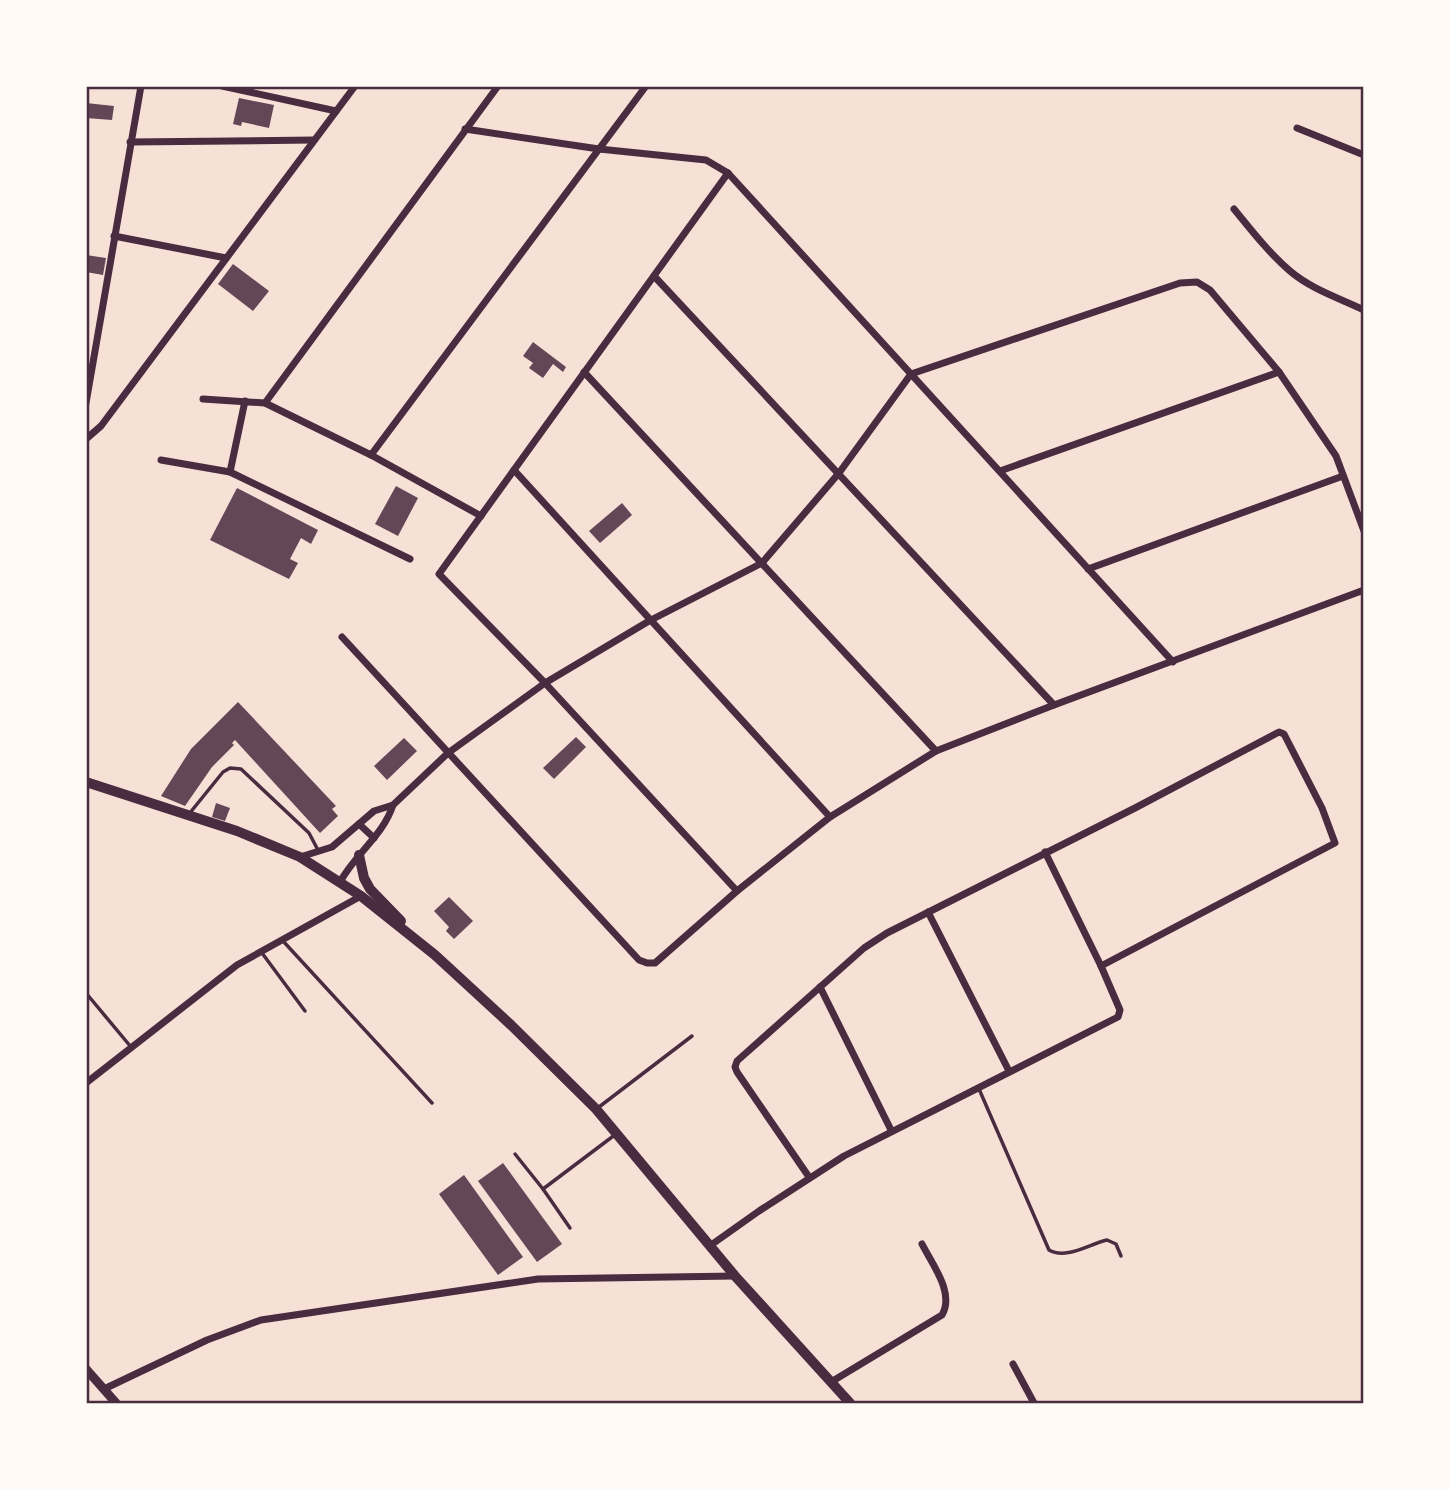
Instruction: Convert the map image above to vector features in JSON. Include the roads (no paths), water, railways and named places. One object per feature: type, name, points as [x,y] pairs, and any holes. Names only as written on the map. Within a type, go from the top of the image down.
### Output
[{"type":"main road","points":[[86,782],[237,831],[300,857],[361,896],[435,955]]},
{"type":"main road","points":[[359,855],[364,878],[370,889],[596,1109],[735,1276],[850,1403]]},
{"type":"street","points":[[86,403],[141,86]]},
{"type":"street","points":[[222,86],[335,111]]},
{"type":"street","points":[[86,439],[101,426],[355,86]]},
{"type":"street","points":[[265,403],[498,86]]},
{"type":"street","points":[[371,456],[646,86]]},
{"type":"street","points":[[1297,128],[1364,155]]},
{"type":"street","points":[[465,129],[599,149],[706,160],[728,173],[1173,662]]},
{"type":"street","points":[[130,142],[314,140]]},
{"type":"street","points":[[728,173],[439,574],[737,891]]},
{"type":"street","points":[[1234,209],[1267,250],[1292,272],[1311,285],[1364,310]]},
{"type":"street","points":[[114,236],[226,258]]},
{"type":"street","points":[[654,276],[1054,705]]},
{"type":"street","points":[[340,882],[387,821],[393,805],[448,753],[544,683],[649,621],[762,563],[839,472],[911,374],[1180,282],[1197,282],[1210,290],[1279,372],[1336,456],[1364,531]]},
{"type":"street","points":[[584,372],[936,751]]},
{"type":"street","points":[[1000,471],[1279,372]]},
{"type":"street","points":[[203,399],[265,403],[371,456],[481,516]]},
{"type":"street","points":[[230,472],[245,401]]},
{"type":"street","points":[[161,460],[230,472],[410,559]]},
{"type":"street","points":[[514,470],[830,817]]},
{"type":"street","points":[[1088,569],[1343,476]]},
{"type":"street","points":[[342,637],[639,960],[647,964],[655,963],[737,891],[830,817],[936,751],[1364,590]]},
{"type":"street","points":[[809,1177],[735,1067],[737,1060],[864,948],[887,933],[1279,732],[1288,738],[1335,839],[1333,846],[1101,966]]},
{"type":"street","points":[[300,857],[320,853],[332,847],[374,810],[393,805]]},
{"type":"street","points":[[359,824],[374,838]]},
{"type":"street","points":[[711,1245],[809,1177],[891,1130],[1118,1017],[1120,1010],[1101,966],[1045,852]]},
{"type":"street","points":[[86,1083],[231,969],[361,896]]},
{"type":"street","points":[[928,912],[1009,1071]]},
{"type":"street","points":[[820,987],[891,1130]]},
{"type":"street","points":[[831,1382],[942,1315],[946,1292],[922,1244]]},
{"type":"street","points":[[104,1389],[206,1340],[261,1320],[538,1279],[735,1276]]},
{"type":"street","points":[[1013,1364],[1034,1403]]},
{"type":"street","points":[[86,1369],[116,1403]]},
{"type":"lane","points":[[188,816],[223,772],[230,768],[241,769],[309,833],[320,853]]},
{"type":"lane","points":[[282,940],[432,1103]]},
{"type":"lane","points":[[260,951],[305,1011]]},
{"type":"lane","points":[[86,993],[132,1049]]},
{"type":"lane","points":[[596,1109],[692,1036]]},
{"type":"lane","points":[[978,1087],[1049,1250],[1065,1254],[1107,1240],[1116,1244],[1121,1256]]},
{"type":"lane","points":[[543,1189],[618,1133]]},
{"type":"lane","points":[[515,1154],[570,1228]]}]
